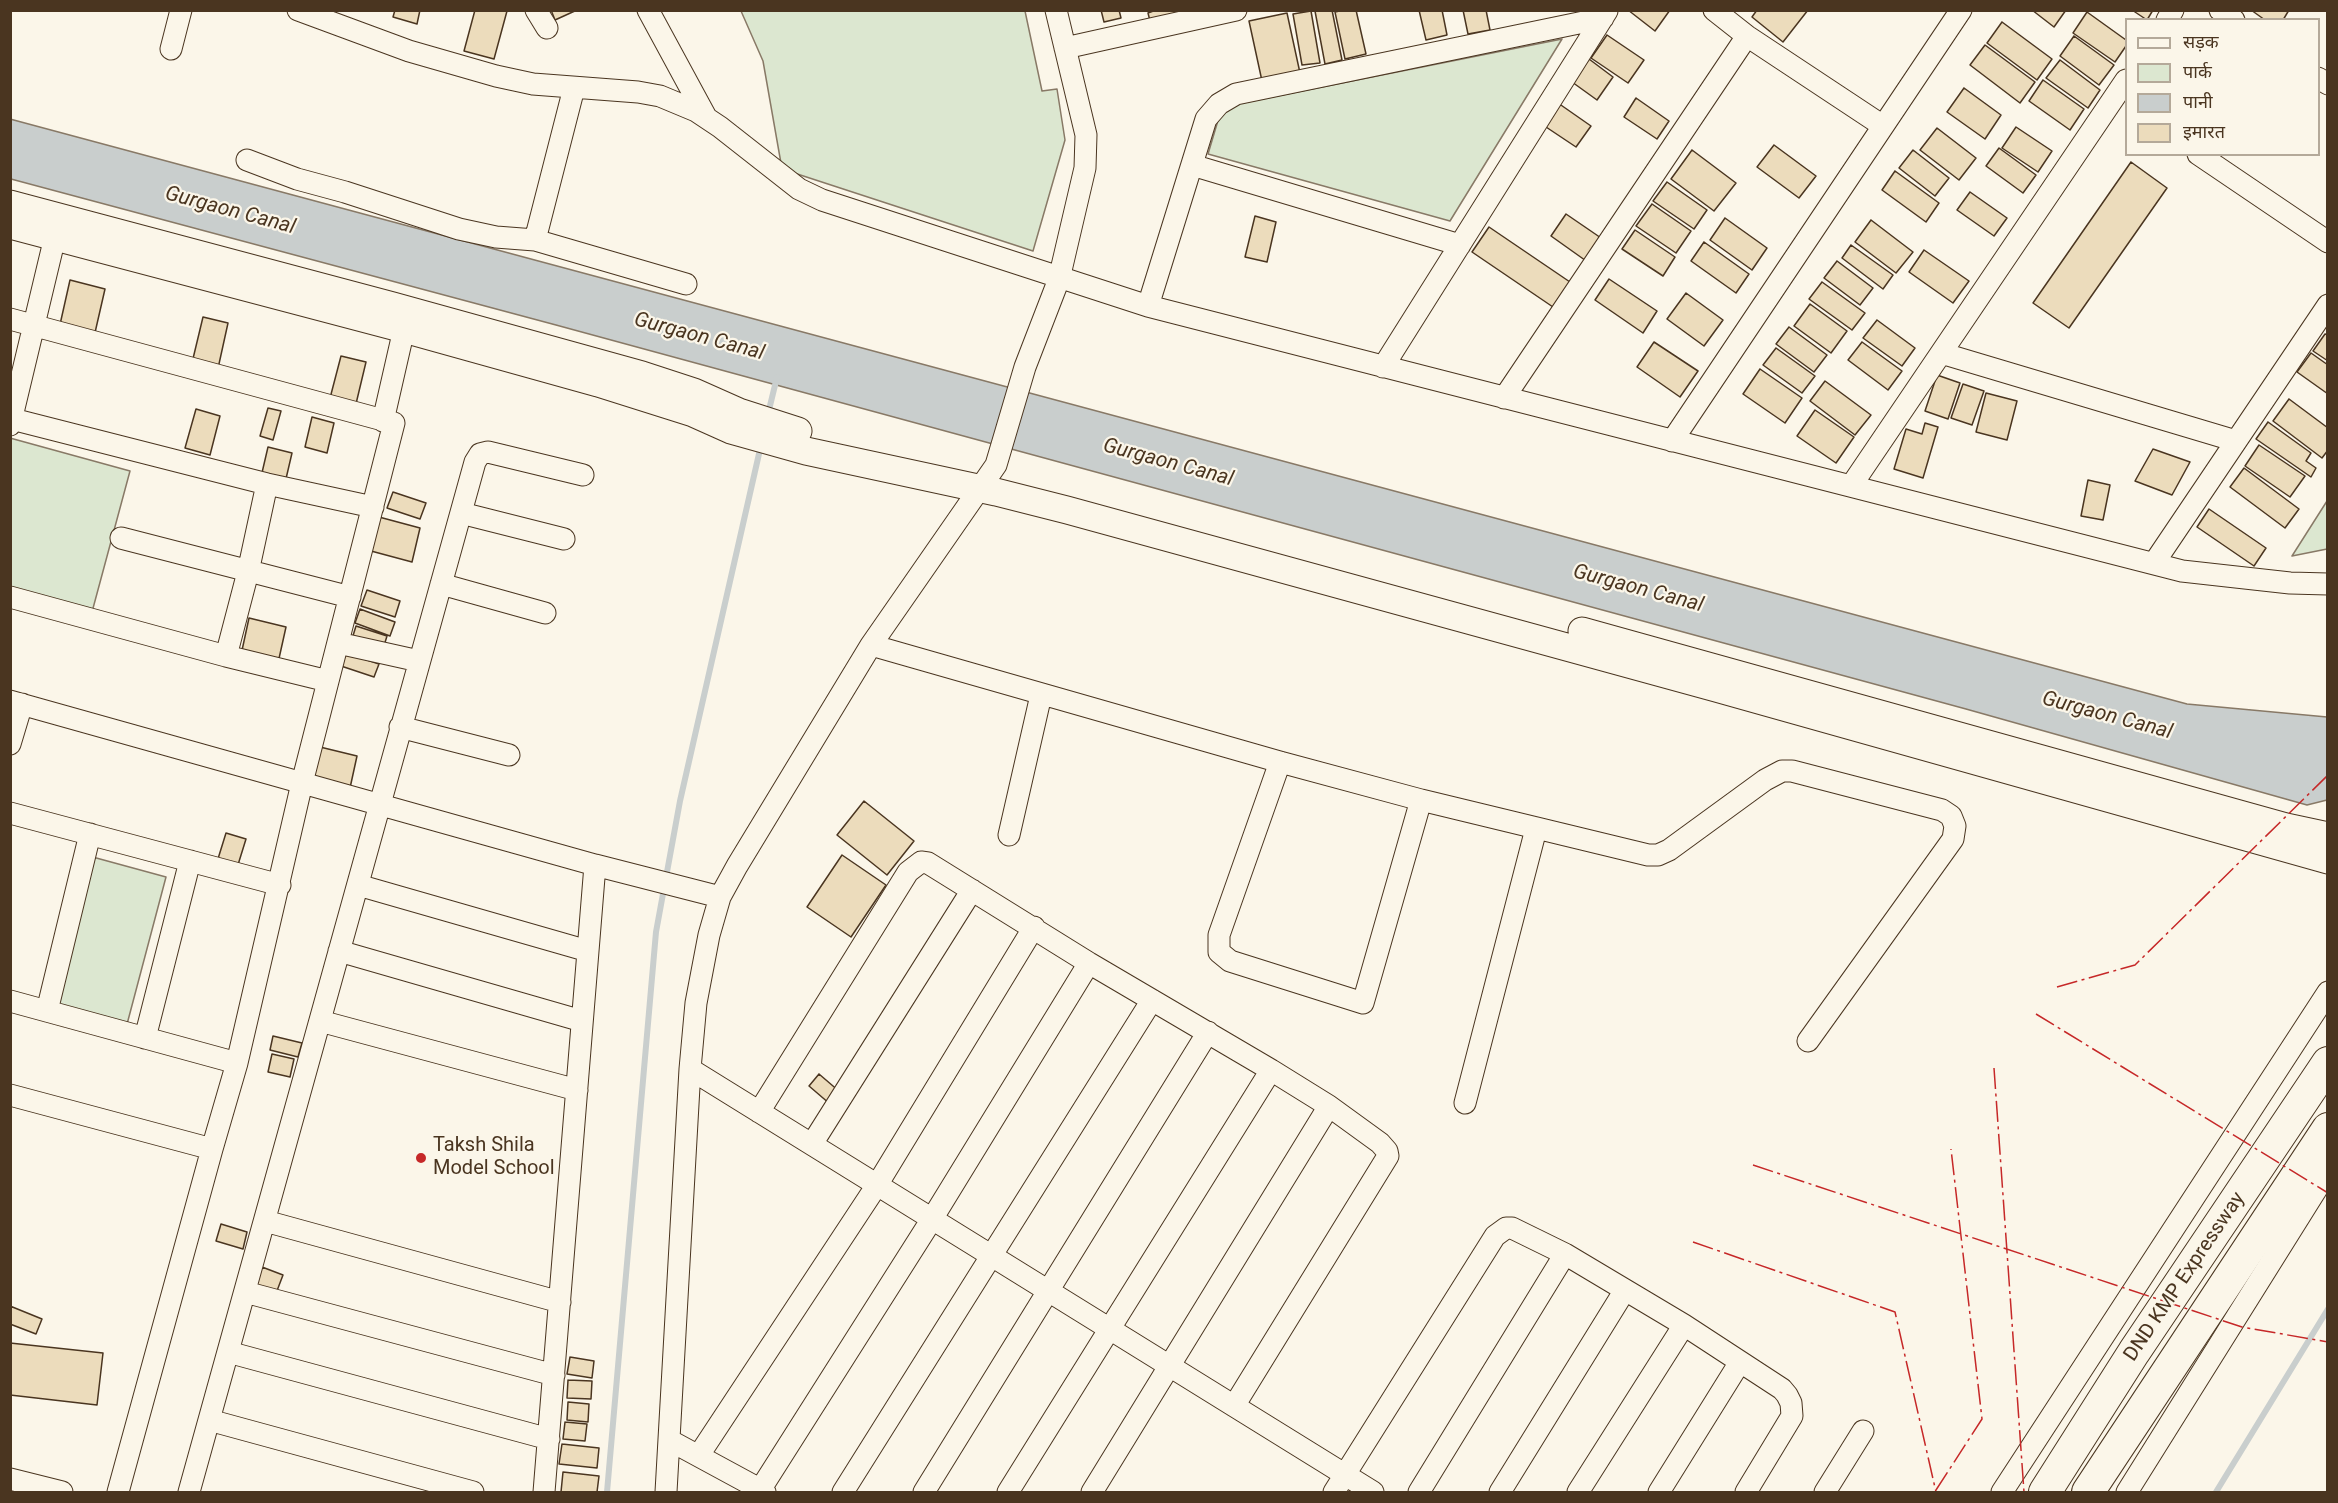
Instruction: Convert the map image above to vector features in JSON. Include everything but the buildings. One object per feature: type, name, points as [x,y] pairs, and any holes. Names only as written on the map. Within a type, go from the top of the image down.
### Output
[{"type":"highway","name":"DND KMP Expressway","points":[[2045,1492],[2134,1352],[2328,1064]]},
{"type":"highway","name":"DND KMP Expressway","points":[[2088,1492],[2324,1133]]},
{"type":"main road","points":[[10,204],[642,375],[694,392],[735,421]]},
{"type":"main road","points":[[10,225],[404,328],[637,394],[693,413],[735,421],[808,443],[888,454],[990,474],[1399,582],[2328,836]]},
{"type":"main road","points":[[990,474],[1067,510],[1728,691],[2328,860]]},
{"type":"street","points":[[171,49],[181,10]]},
{"type":"street","points":[[298,10],[409,51],[496,76],[533,84],[638,92],[660,96],[706,117],[809,195],[1059,279],[1148,306],[2154,564],[2193,572],[2290,583],[2328,584]]},
{"type":"street","points":[[648,10],[706,117]]},
{"type":"street","points":[[666,1492],[690,1069],[701,968],[720,897],[736,866],[871,645],[990,474],[1059,279],[1085,168],[1086,135],[1056,10]]},
{"type":"street","points":[[1065,48],[1236,10]]},
{"type":"street","points":[[1714,10],[1747,36],[1883,126]]},
{"type":"street","points":[[1672,441],[1960,10]]},
{"type":"street","points":[[1148,306],[1206,119],[1219,104],[1236,94],[1605,14]]},
{"type":"street","points":[[1383,367],[1605,14]]},
{"type":"street","points":[[1504,398],[1747,36]]},
{"type":"street","points":[[1851,486],[1941,353],[2120,102],[2125,86]]},
{"type":"street","points":[[535,240],[574,88]]},
{"type":"street","points":[[2201,156],[2328,242]]},
{"type":"street","points":[[247,160],[297,179],[459,229],[496,237],[535,240],[686,284]]},
{"type":"street","points":[[1192,165],[1460,245]]},
{"type":"street","points":[[56,237],[11,422],[267,484],[373,507]]},
{"type":"street","points":[[2154,564],[2328,305]]},
{"type":"street","points":[[10,320],[394,423],[302,783],[237,1063],[118,1492]]},
{"type":"street","points":[[383,421],[404,328]]},
{"type":"street","points":[[1941,353],[2236,441]]},
{"type":"street","points":[[189,1492],[475,462],[484,452],[583,475]]},
{"type":"street","points":[[226,656],[248,572],[267,484]]},
{"type":"street","points":[[461,513],[564,539]]},
{"type":"street","points":[[121,538],[350,597]]},
{"type":"street","points":[[441,584],[545,613]]},
{"type":"street","points":[[10,597],[226,656],[328,681]]},
{"type":"street","points":[[338,644],[419,661]]},
{"type":"street","points":[[871,645],[1280,762],[1421,800],[1648,855],[1658,855],[1678,844],[1765,780],[1782,771],[1792,771],[1942,810],[1951,816],[1955,826],[1953,839],[1808,1041]]},
{"type":"street","points":[[1009,835],[1041,695]]},
{"type":"street","points":[[10,744],[16,702],[683,890],[720,897]]},
{"type":"street","points":[[400,728],[509,755]]},
{"type":"street","points":[[1280,762],[1219,935],[1219,952],[1230,962],[1363,1003],[1421,800]]},
{"type":"street","points":[[10,813],[279,885]]},
{"type":"street","points":[[1465,1102],[1536,829]]},
{"type":"street","points":[[46,1011],[90,834]]},
{"type":"street","points":[[145,1038],[190,861]]},
{"type":"street","points":[[759,1112],[913,866],[921,862],[928,863],[1089,963],[1271,1070],[1329,1106],[1380,1143],[1388,1156],[1234,1406]]},
{"type":"street","points":[[544,1492],[595,865]]},
{"type":"street","points":[[358,885],[588,951]]},
{"type":"street","points":[[812,1144],[972,890]]},
{"type":"street","points":[[699,1455],[877,1185],[1034,927]]},
{"type":"street","points":[[339,951],[582,1021]]},
{"type":"street","points":[[669,1440],[763,1491],[1089,963]]},
{"type":"street","points":[[2002,1492],[2328,992]]},
{"type":"street","points":[[843,1492],[1152,1000]]},
{"type":"street","points":[[10,1001],[237,1063]]},
{"type":"street","points":[[320,1021],[577,1090]]},
{"type":"street","points":[[924,1492],[1050,1292],[1208,1032]]},
{"type":"street","points":[[690,1069],[1234,1406],[1340,1484],[1373,1492]]},
{"type":"street","points":[[1008,1492],[1271,1070]]},
{"type":"street","points":[[10,1095],[212,1149]]},
{"type":"street","points":[[1092,1492],[1329,1106]]},
{"type":"street","points":[[2127,1492],[2328,1171]]},
{"type":"street","points":[[264,1221],[560,1302]]},
{"type":"street","points":[[1340,1484],[1500,1231],[1512,1228],[1565,1254],[1684,1325],[1782,1389],[1792,1409],[1789,1422],[1746,1492]]},
{"type":"street","points":[[1419,1492],[1565,1254]]},
{"type":"street","points":[[1500,1492],[1625,1290]]},
{"type":"street","points":[[245,1292],[554,1375]]},
{"type":"street","points":[[1578,1492],[1684,1325]]},
{"type":"street","points":[[228,1352],[549,1439]]},
{"type":"street","points":[[1659,1492],[1740,1362]]},
{"type":"street","points":[[209,1420],[473,1492]]},
{"type":"street","points":[[1825,1492],[1863,1431]]},
{"type":"street","points":[[10,1479],[63,1492]]},
{"type":"green space","points":[[741,11],[1025,11],[1042,91],[1057,89],[1065,140],[1033,251],[782,169],[763,61]]},
{"type":"green space","points":[[1562,39],[1450,221],[1208,154],[1222,107]]},
{"type":"green space","points":[[10,438],[130,471],[92,612],[11,589]]},
{"type":"green space","points":[[2327,501],[2327,549],[2292,556]]},
{"type":"green space","points":[[89,856],[166,877],[126,1028],[49,1007]]},
{"type":"water","name":"Gurgaon Canal","points":[[10,119],[2187,704],[2327,717],[2327,800],[2307,805],[1966,709],[11,179]]},
{"type":"waterway","points":[[768,414],[777,377]]},
{"type":"waterway","points":[[607,1492],[656,932],[680,801],[761,445]]},
{"type":"waterway","points":[[2216,1492],[2328,1309]]},
{"type":"power","points":[[2057,987],[2135,965],[2328,775]]},
{"type":"power","points":[[2036,1014],[2328,1193]]},
{"type":"power","points":[[1994,1068],[2024,1492]]},
{"type":"power","points":[[1936,1490],[1982,1419],[1951,1149]]},
{"type":"power","points":[[1753,1165],[2242,1327],[2328,1342]]},
{"type":"power","points":[[1693,1242],[1895,1312],[1936,1492]]},
{"type":"place","name":"Taksh Shila Model School","points":[[421,1158]]}]
